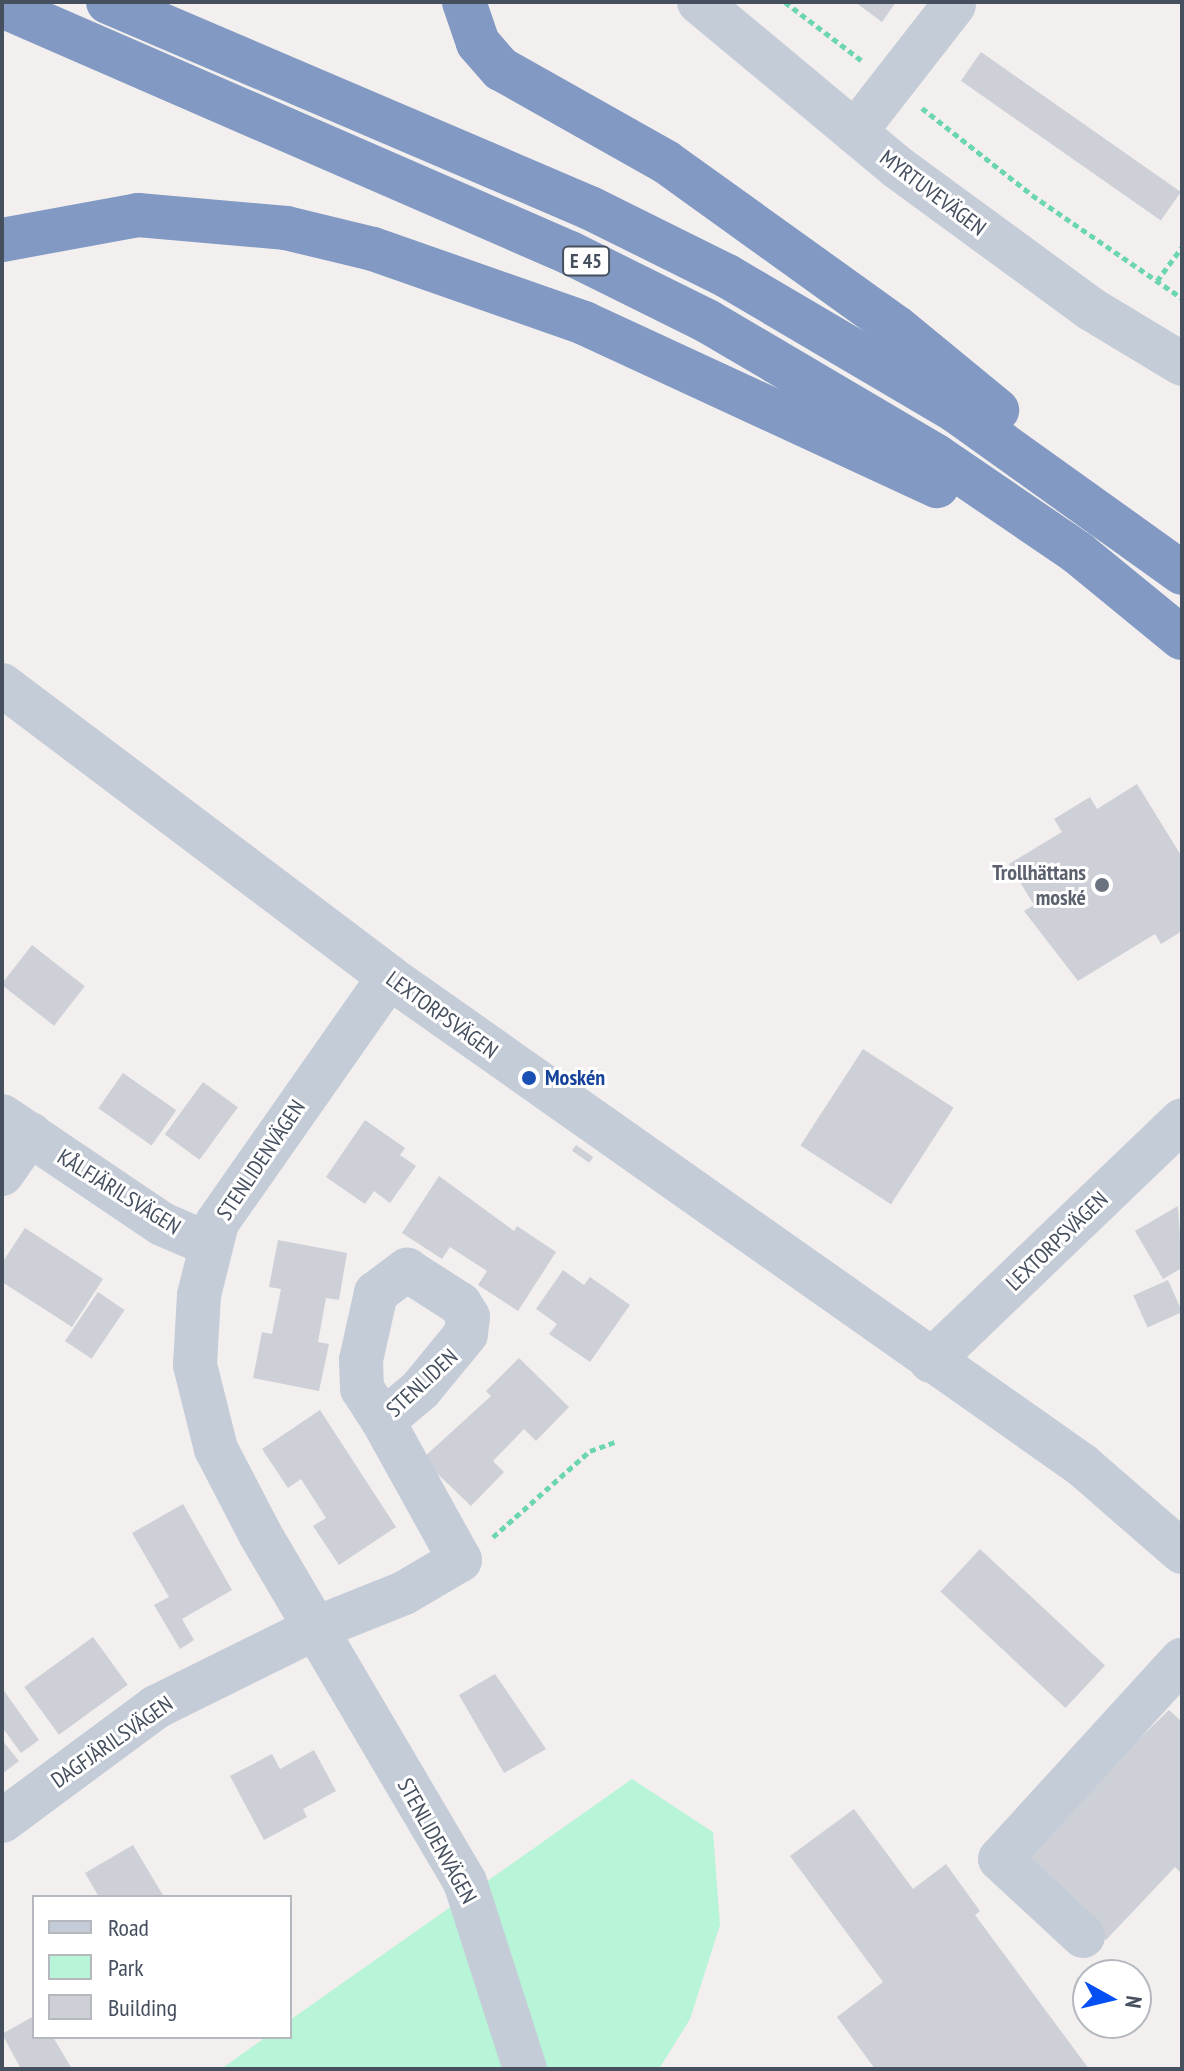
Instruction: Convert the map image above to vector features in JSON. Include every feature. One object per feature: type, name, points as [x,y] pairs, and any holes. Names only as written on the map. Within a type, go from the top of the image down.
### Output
[{"type":"highway","name":"E 45","points":[[108,2],[590,208],[727,276],[839,338],[1089,502],[1182,573]]},
{"type":"highway","points":[[464,2],[478,43],[501,69],[666,162],[896,327],[992,406],[1089,502]]},
{"type":"highway","name":"E 45","points":[[2,6],[570,253],[707,321],[896,431],[1078,553],[1182,638]]},
{"type":"highway","points":[[2,240],[138,215],[286,228],[373,249],[466,278],[733,387],[1078,553]]},
{"type":"street","name":"MYRTUVEVÄGEN","points":[[699,2],[855,132],[1091,309],[1182,364]]},
{"type":"street","points":[[855,132],[954,5]]},
{"type":"street","name":"LEXTORPSVÄGEN","points":[[2,685],[389,977],[1082,1465],[1182,1552]]},
{"type":"street","name":"STENLIDENVÄGEN","points":[[389,977],[261,1154],[217,1223],[199,1295],[195,1365],[216,1449],[314,1629],[465,1882],[525,2069]]},
{"type":"street","name":"LEXTORPSVÄGEN","points":[[931,1361],[1182,1120]]},
{"type":"street","name":"KÅLFJÄRILSVÄGEN","points":[[2,1174],[16,1125],[162,1224],[211,1245]]},
{"type":"street","points":[[314,1629],[404,1593],[460,1560],[383,1421]]},
{"type":"street","name":"DAGFJÄRILSVÄGEN","points":[[2,1821],[156,1707],[314,1629]]},
{"type":"street","points":[[1083,1936],[1000,1859],[1182,1660]]},
{"type":"path","points":[[785,2],[1032,195],[1182,298]]},
{"type":"path","points":[[1157,281],[1182,247]]},
{"type":"path","points":[[460,1560],[590,1451],[615,1442]]},
{"type":"green space","points":[[632,1779],[713,1832],[720,1925],[690,2019],[659,2069],[221,2069],[263,2039],[292,2039],[292,2019]]},
{"type":"building","points":[[855,2],[896,2],[882,22]]},
{"type":"building","points":[[981,52],[1181,192],[1161,221],[961,81]]},
{"type":"building","name":"Trollhättans moské","points":[[1137,784],[1182,857],[1182,931],[1161,944],[1155,934],[1078,981],[1024,911],[1034,905],[1009,864],[1062,832],[1054,819],[1090,797],[1097,809]]},
{"type":"building","points":[[32,945],[85,986],[54,1026],[2,985]]},
{"type":"building","points":[[863,1049],[954,1108],[891,1204],[800,1145]]},
{"type":"building","points":[[123,1073],[176,1110],[152,1146],[98,1108]]},
{"type":"building","points":[[203,1082],[238,1107],[200,1160],[165,1135]]},
{"type":"building","points":[[365,1120],[405,1148],[400,1155],[416,1166],[390,1203],[374,1191],[365,1204],[326,1177]]},
{"type":"building","points":[[576,1145],[593,1157],[589,1163],[572,1151]]},
{"type":"building","points":[[439,1176],[514,1231],[517,1226],[556,1252],[518,1311],[478,1285],[487,1271],[450,1247],[442,1259],[402,1233]]},
{"type":"building","points":[[1178,1206],[1182,1268],[1163,1279],[1135,1231]]},
{"type":"building","points":[[25,1228],[103,1279],[72,1327],[2,1282],[2,1263]]},
{"type":"building","points":[[278,1240],[347,1253],[339,1300],[326,1298],[318,1342],[329,1344],[319,1391],[253,1378],[262,1332],[272,1334],[281,1289],[269,1287]]},
{"type":"building","points":[[563,1270],[584,1285],[590,1277],[630,1305],[590,1362],[549,1334],[557,1324],[536,1309]]},
{"type":"building","points":[[1168,1280],[1182,1312],[1148,1327],[1133,1295]]},
{"type":"building","points":[[98,1292],[125,1310],[92,1359],[65,1341]]},
{"type":"building","points":[[519,1358],[569,1407],[536,1441],[524,1429],[493,1461],[504,1472],[471,1506],[422,1459],[491,1396],[486,1391]]},
{"type":"building","points":[[320,1410],[396,1527],[339,1565],[313,1526],[326,1518],[301,1479],[288,1488],[262,1449]]},
{"type":"building","points":[[183,1504],[232,1590],[182,1619],[194,1640],[180,1649],[154,1605],[169,1597],[132,1533]]},
{"type":"building","points":[[980,1549],[1105,1666],[1066,1708],[940,1591]]},
{"type":"building","points":[[93,1637],[128,1685],[59,1735],[24,1687]]},
{"type":"building","points":[[495,1674],[546,1749],[504,1773],[459,1695]]},
{"type":"building","points":[[2,1688],[39,1740],[21,1753],[2,1727]]},
{"type":"building","points":[[1169,1710],[1182,1722],[1182,1874],[1175,1867],[1106,1940],[1018,1856]]},
{"type":"building","points":[[2,1740],[19,1761],[2,1774]]},
{"type":"building","points":[[314,1750],[336,1791],[303,1809],[307,1817],[264,1840],[230,1776],[272,1754],[280,1769]]},
{"type":"building","points":[[854,1809],[913,1889],[946,1864],[980,1911],[975,1915],[1089,2069],[875,2069],[837,2017],[883,1982],[790,1856]]},
{"type":"building","points":[[133,1845],[163,1895],[98,1895],[85,1873]]},
{"type":"building","points":[[32,2017],[32,2039],[54,2039],[72,2069],[21,2069],[2,2034]]},
{"type":"place","name":"Trollhättans moské","points":[[1102,885]]},
{"type":"place","name":"Moskén","points":[[529,1078]]}]
